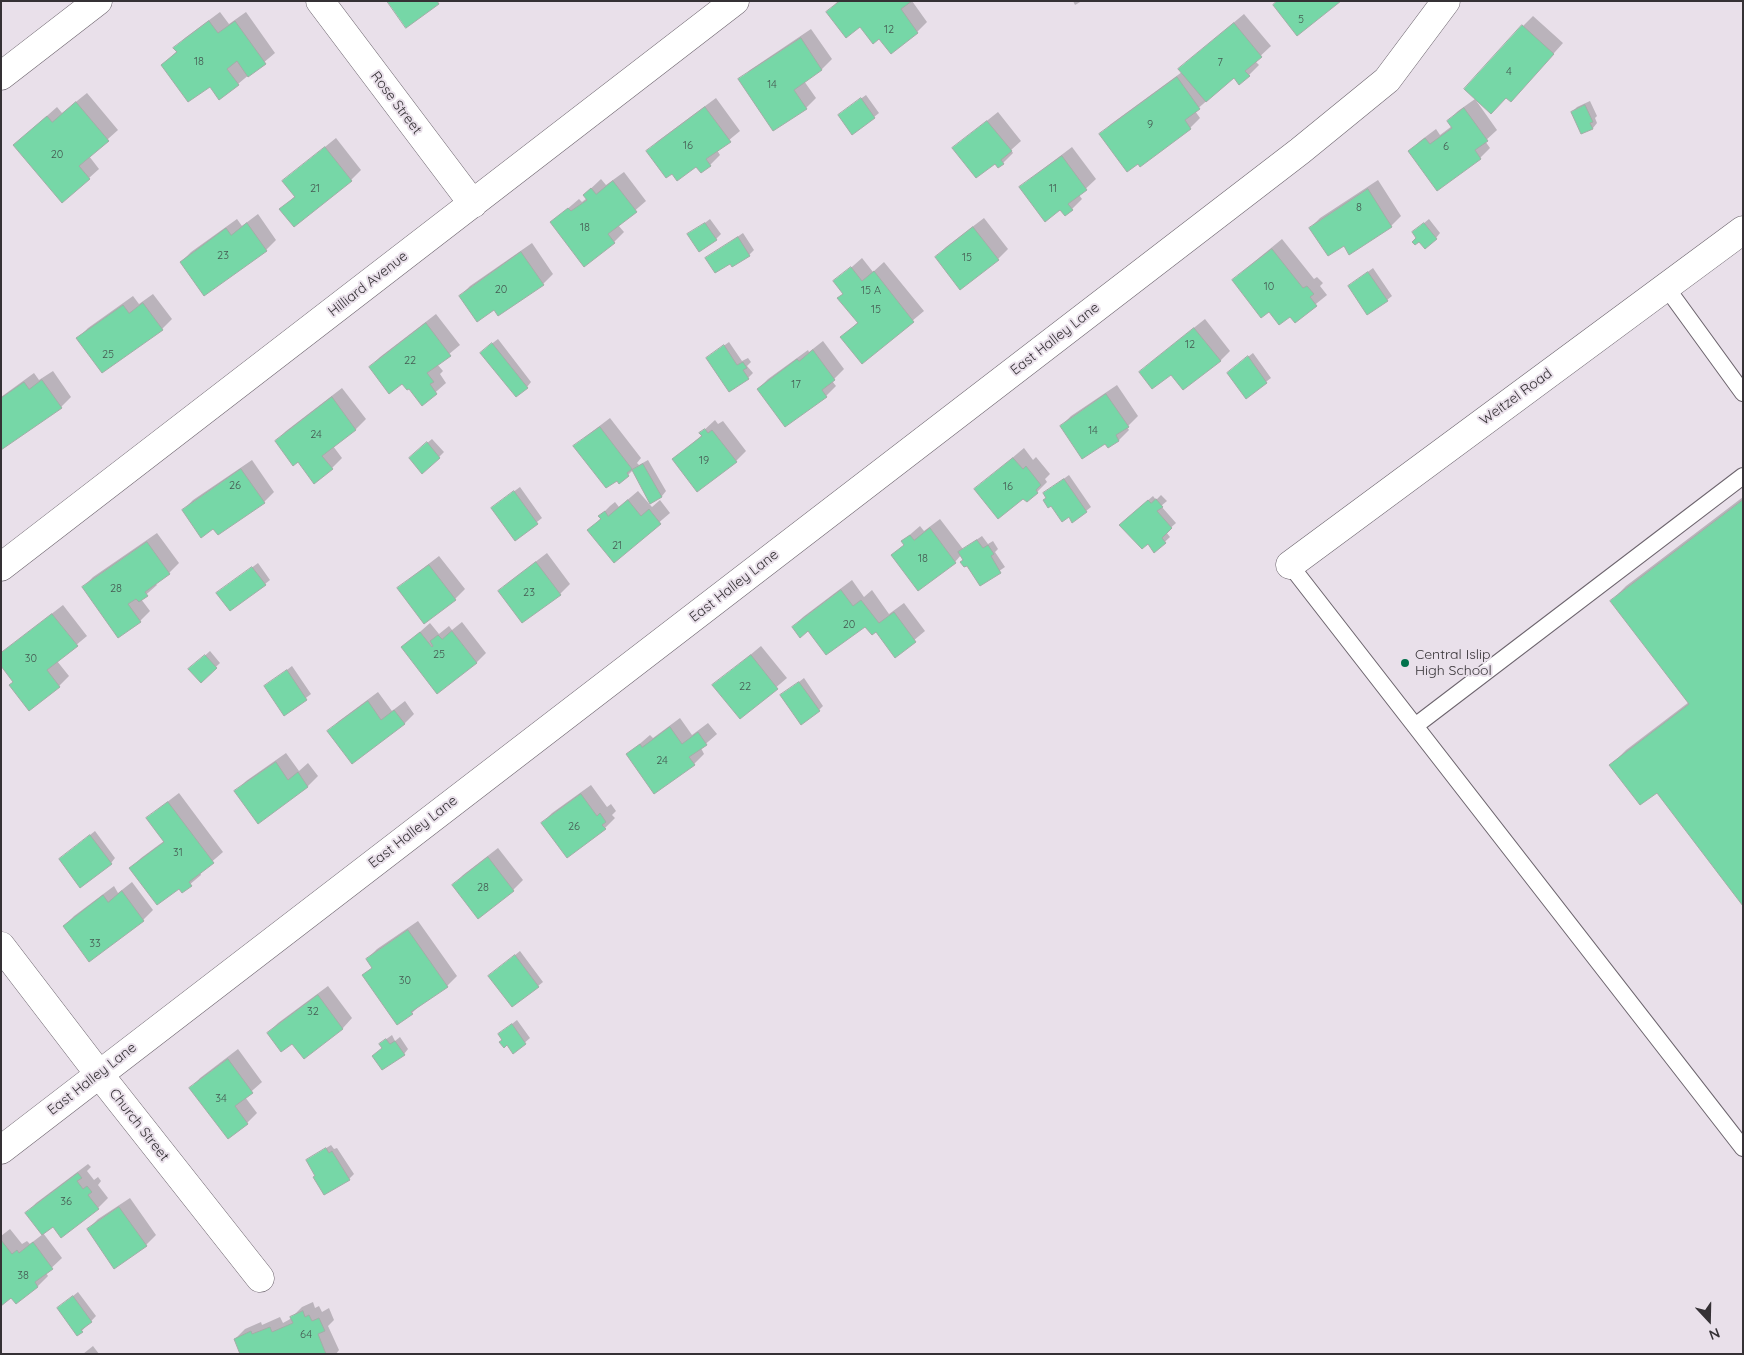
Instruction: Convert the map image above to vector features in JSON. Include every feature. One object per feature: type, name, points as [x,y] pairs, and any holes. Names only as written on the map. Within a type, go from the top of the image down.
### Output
[{"type":"street","points":[[1,76],[98,1]]},
{"type":"street","name":"Rose Street","points":[[320,1],[473,204]]},
{"type":"street","name":"Hilliard Avenue","points":[[1,566],[735,1]]},
{"type":"street","name":"East Halley Lane","points":[[1,1150],[1300,151],[1387,80],[1446,1]]},
{"type":"street","name":"Weitzel Road","points":[[1290,565],[1743,230]]},
{"type":"street","name":"Church Street","points":[[1,946],[260,1278]]},
{"type":"lane","points":[[1666,287],[1743,393]]},
{"type":"lane","points":[[1415,726],[1743,476]]},
{"type":"lane","points":[[1290,565],[1743,1148]]},
{"type":"building","points":[[387,1],[437,1],[439,4],[406,28]]},
{"type":"building","points":[[840,1],[912,1],[901,9],[918,33],[891,54],[879,39],[873,44],[860,27],[846,38],[826,12]]},
{"type":"building","points":[[1277,1],[1341,1],[1297,36],[1273,5]]},
{"type":"building","points":[[209,21],[218,33],[235,21],[266,64],[248,77],[237,61],[227,69],[239,85],[219,100],[210,87],[188,102],[161,65],[177,52],[173,48]]},
{"type":"building","points":[[1234,23],[1262,57],[1245,71],[1250,76],[1239,85],[1234,78],[1206,102],[1178,69]]},
{"type":"building","points":[[1522,25],[1554,54],[1511,102],[1506,98],[1491,114],[1464,89]]},
{"type":"building","points":[[801,38],[822,70],[794,90],[807,109],[773,131],[738,79]]},
{"type":"building","points":[[1177,77],[1200,109],[1185,120],[1191,129],[1140,167],[1138,164],[1127,172],[1099,134]]},
{"type":"building","points":[[861,98],[875,118],[852,135],[838,115]]},
{"type":"building","points":[[76,102],[109,141],[79,166],[90,179],[62,203],[13,145],[47,116],[52,122]]},
{"type":"building","points":[[1585,105],[1593,122],[1590,123],[1593,129],[1581,134],[1571,112]]},
{"type":"building","points":[[705,107],[731,142],[706,159],[711,166],[701,173],[696,167],[677,181],[672,174],[666,178],[646,151]]},
{"type":"building","points":[[1464,108],[1488,141],[1475,150],[1481,159],[1437,191],[1408,151],[1425,138],[1430,144],[1452,128],[1447,121]]},
{"type":"building","points":[[987,121],[1012,151],[1001,160],[1004,164],[998,168],[995,164],[976,178],[952,148]]},
{"type":"building","points":[[325,147],[352,181],[294,227],[279,209],[295,197],[282,181]]},
{"type":"building","points":[[1062,156],[1087,190],[1068,204],[1073,210],[1065,216],[1060,210],[1045,222],[1019,187]]},
{"type":"building","points":[[613,181],[637,212],[608,234],[615,243],[584,267],[550,222],[568,208],[571,211],[587,200],[583,195],[591,188],[596,194]]},
{"type":"building","points":[[1368,189],[1392,227],[1349,255],[1344,246],[1328,256],[1309,228]]},
{"type":"building","points":[[247,223],[267,251],[204,296],[180,262],[226,228],[231,235]]},
{"type":"building","points":[[705,223],[717,240],[699,252],[687,234]]},
{"type":"building","points":[[1424,223],[1437,239],[1425,249],[1419,242],[1415,245],[1412,242],[1416,238],[1412,232]]},
{"type":"building","points":[[973,227],[999,260],[960,290],[935,257]]},
{"type":"building","points":[[738,237],[750,256],[732,267],[730,264],[715,273],[705,258]]},
{"type":"building","points":[[1272,249],[1303,288],[1307,286],[1314,294],[1310,297],[1317,306],[1295,323],[1290,317],[1279,325],[1269,312],[1261,318],[1232,280]]},
{"type":"building","points":[[521,252],[544,285],[498,316],[494,310],[477,322],[459,296]]},
{"type":"building","points":[[851,267],[862,281],[874,271],[914,322],[862,364],[840,337],[858,323],[837,298],[843,294],[833,281]]},
{"type":"building","points":[[1368,272],[1388,301],[1367,315],[1348,286]]},
{"type":"building","points":[[143,303],[163,330],[102,373],[76,338],[123,305],[129,313]]},
{"type":"building","points":[[426,323],[451,356],[427,373],[434,382],[430,384],[437,394],[422,406],[409,389],[407,390],[402,384],[389,394],[369,367]]},
{"type":"building","points":[[1194,328],[1221,361],[1183,390],[1171,375],[1152,389],[1139,372]]},
{"type":"building","points":[[492,343],[528,388],[516,397],[480,353]]},
{"type":"building","points":[[724,345],[737,365],[743,362],[747,368],[743,370],[749,379],[729,392],[706,358]]},
{"type":"building","points":[[813,350],[835,380],[822,390],[827,397],[785,427],[757,389],[797,359],[799,361]]},
{"type":"building","points":[[1248,356],[1267,383],[1246,399],[1227,373]]},
{"type":"building","points":[[42,380],[62,408],[1,450],[1,398],[24,382],[29,389]]},
{"type":"building","points":[[1106,394],[1129,427],[1116,435],[1119,441],[1108,448],[1105,444],[1082,459],[1060,426]]},
{"type":"building","points":[[332,397],[356,430],[322,456],[333,469],[314,484],[298,462],[293,466],[275,441]]},
{"type":"building","points":[[600,427],[632,469],[627,473],[629,476],[619,484],[617,481],[606,488],[573,446]]},
{"type":"building","points":[[705,429],[708,433],[712,430],[737,462],[697,492],[672,459],[702,436],[699,433]]},
{"type":"building","points":[[427,442],[440,458],[422,474],[409,458]]},
{"type":"building","points":[[1013,458],[1023,469],[1026,466],[1041,485],[1036,490],[1038,493],[1027,502],[1023,499],[998,519],[974,489]]},
{"type":"building","points":[[643,464],[662,497],[650,504],[632,470]]},
{"type":"building","points":[[241,469],[265,503],[218,535],[213,529],[201,538],[182,510]]},
{"type":"building","points":[[1064,479],[1087,512],[1072,523],[1069,517],[1062,522],[1051,506],[1048,508],[1043,500],[1046,498],[1043,493]]},
{"type":"building","points":[[514,491],[538,524],[515,541],[491,508]]},
{"type":"building","points":[[1156,499],[1163,507],[1157,511],[1172,528],[1162,538],[1166,543],[1154,553],[1148,544],[1142,549],[1119,525],[1148,500],[1151,503]]},
{"type":"building","points":[[628,500],[641,516],[649,509],[661,524],[614,563],[587,530],[601,519],[598,516],[605,511],[608,516]]},
{"type":"building","points":[[1743,500],[1743,906],[1657,793],[1640,805],[1609,765],[1689,704],[1610,601]]},
{"type":"building","points":[[930,528],[956,563],[918,591],[891,555],[904,545],[901,541],[910,535],[914,540]]},
{"type":"building","points":[[977,540],[983,548],[988,545],[994,554],[991,556],[1001,573],[980,586],[967,566],[964,567],[960,562],[963,560],[958,552]]},
{"type":"building","points":[[147,542],[170,574],[145,592],[148,596],[139,602],[136,599],[128,604],[141,622],[118,638],[82,587]]},
{"type":"building","points":[[536,562],[561,595],[522,623],[498,591]]},
{"type":"building","points":[[429,565],[456,600],[424,624],[397,588]]},
{"type":"building","points":[[252,567],[266,585],[230,611],[216,593]]},
{"type":"building","points":[[841,590],[853,606],[861,600],[879,623],[894,612],[916,642],[895,658],[876,632],[872,635],[865,627],[826,655],[808,631],[800,638],[792,627]]},
{"type":"building","points":[[52,614],[78,646],[47,670],[60,687],[29,711],[9,685],[13,682],[1,666],[1,653]]},
{"type":"building","points":[[452,631],[477,663],[437,694],[401,647],[420,632],[432,647],[430,641],[438,635],[442,639]]},
{"type":"building","points":[[205,655],[217,668],[201,683],[188,669]]},
{"type":"building","points":[[751,655],[778,689],[740,719],[712,685]]},
{"type":"building","points":[[287,670],[307,700],[284,716],[264,686]]},
{"type":"building","points":[[799,682],[820,711],[801,725],[780,695]]},
{"type":"building","points":[[368,701],[381,720],[394,710],[405,724],[352,764],[327,731]]},
{"type":"building","points":[[670,727],[682,744],[698,732],[707,745],[689,757],[695,765],[654,794],[626,754],[640,744],[642,747]]},
{"type":"building","points":[[276,762],[288,780],[298,772],[308,787],[258,824],[234,791]]},
{"type":"building","points":[[581,794],[597,816],[600,813],[606,822],[602,825],[606,829],[567,858],[541,823]]},
{"type":"building","points":[[168,802],[214,863],[189,882],[192,886],[182,893],[179,889],[157,905],[129,868],[164,842],[146,818]]},
{"type":"building","points":[[90,835],[112,864],[80,888],[59,859]]},
{"type":"building","points":[[488,857],[514,891],[478,919],[452,885]]},
{"type":"building","points":[[122,891],[144,921],[89,962],[63,926],[103,895],[108,902]]},
{"type":"building","points":[[408,930],[448,987],[411,1012],[413,1014],[397,1025],[362,975],[372,968],[366,959]]},
{"type":"building","points":[[515,955],[539,987],[512,1007],[488,976]]},
{"type":"building","points":[[318,995],[343,1029],[304,1059],[292,1044],[281,1052],[267,1033]]},
{"type":"building","points":[[512,1024],[526,1044],[513,1054],[507,1045],[504,1048],[499,1042],[502,1040],[498,1034]]},
{"type":"building","points":[[386,1039],[390,1044],[395,1041],[405,1055],[382,1070],[372,1056],[382,1048],[379,1044]]},
{"type":"building","points":[[228,1059],[253,1093],[235,1106],[248,1124],[228,1139],[189,1088]]},
{"type":"building","points":[[326,1148],[329,1153],[332,1151],[350,1180],[324,1195],[313,1177],[315,1176],[306,1160]]},
{"type":"building","points":[[78,1173],[82,1178],[77,1181],[83,1189],[87,1186],[92,1192],[88,1195],[99,1209],[61,1238],[53,1227],[42,1235],[25,1213]]},
{"type":"building","points":[[119,1207],[147,1246],[114,1269],[87,1229]]},
{"type":"building","points":[[1,1240],[12,1254],[17,1250],[19,1253],[33,1242],[53,1269],[35,1282],[38,1287],[16,1304],[11,1298],[1,1306]]},
{"type":"building","points":[[73,1296],[92,1322],[81,1330],[83,1332],[77,1336],[57,1308]]},
{"type":"building","points":[[303,1311],[305,1317],[309,1315],[312,1321],[319,1318],[325,1331],[318,1334],[326,1354],[240,1354],[234,1339],[251,1331],[252,1334],[270,1327],[272,1332],[293,1323],[290,1317]]},
{"type":"place","name":"Central Islip High School","points":[[1405,663]]}]
